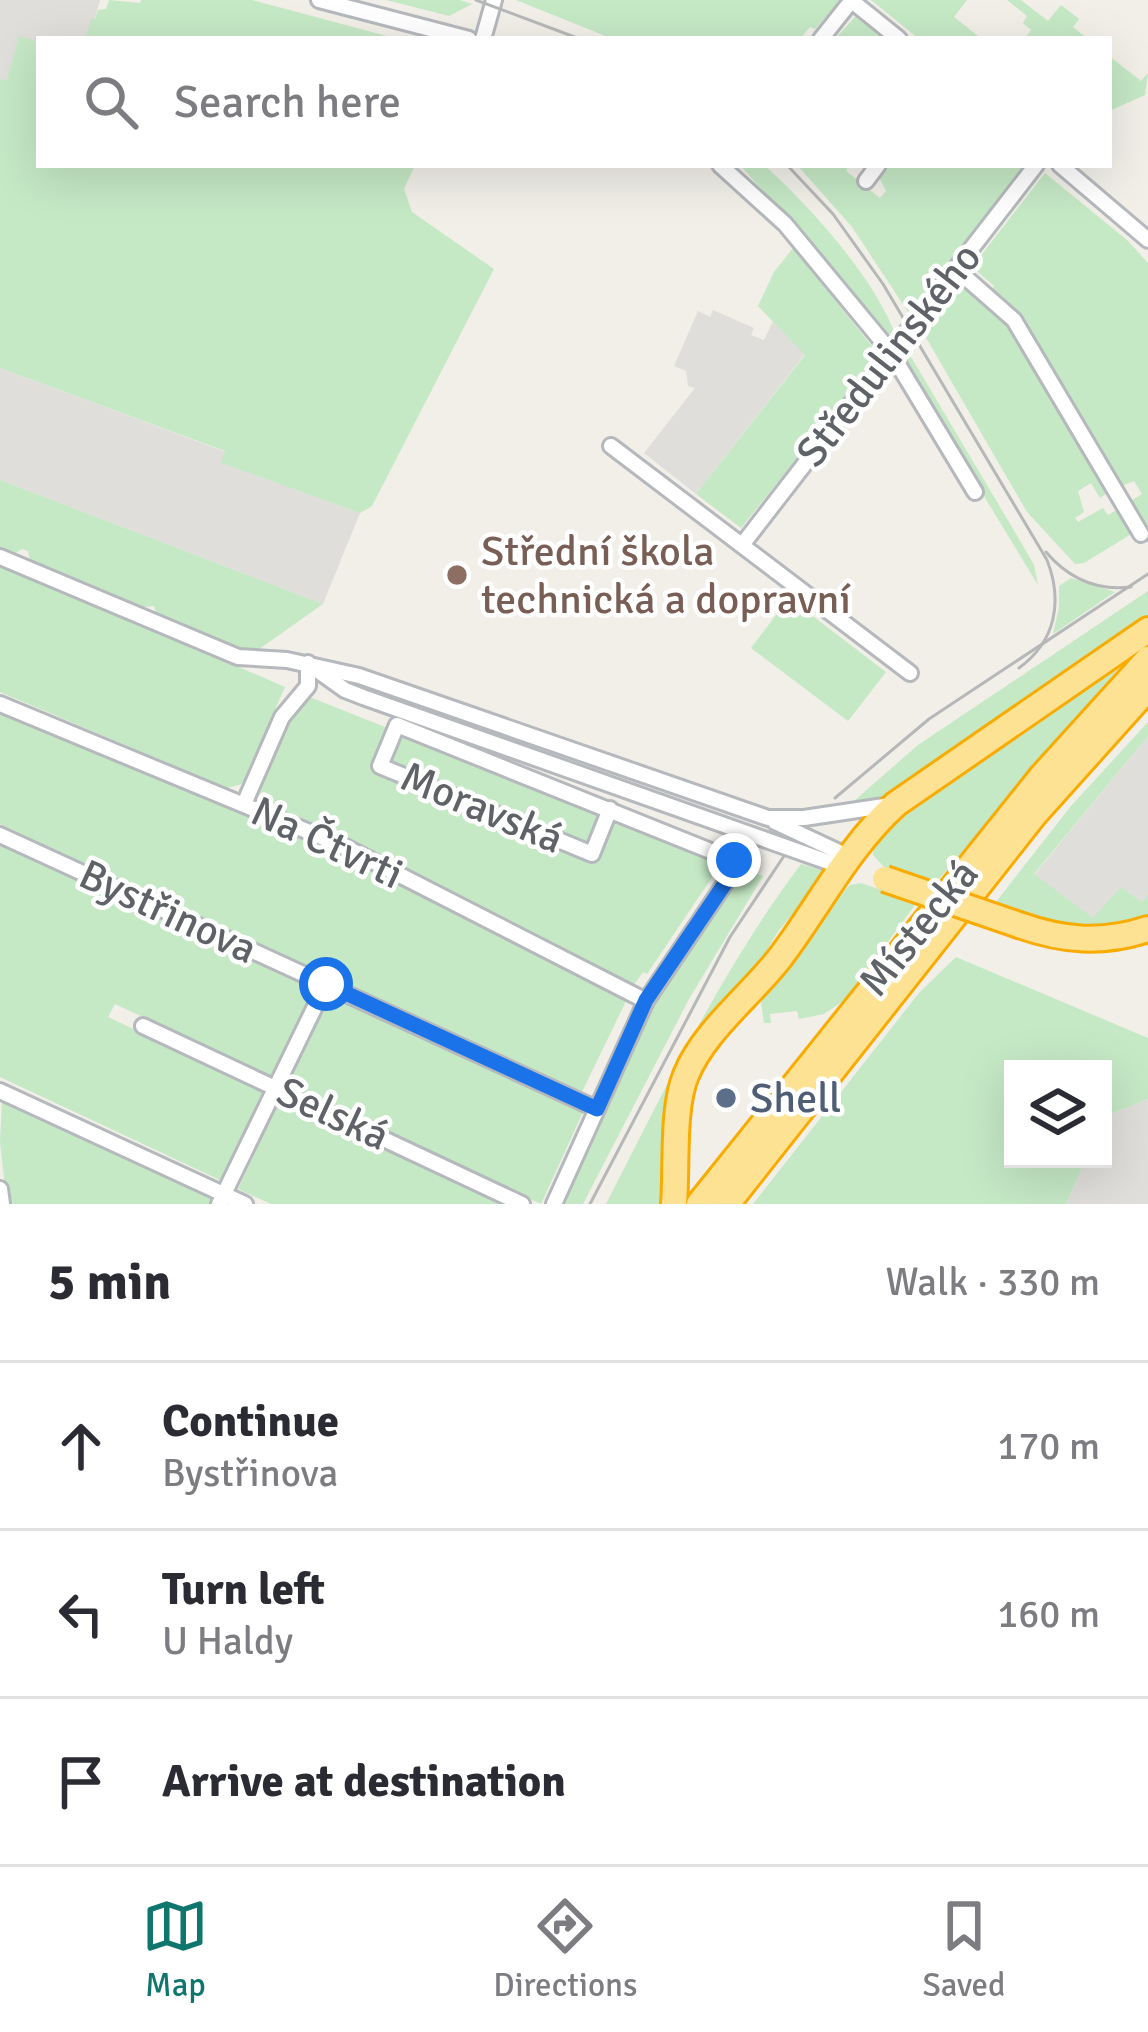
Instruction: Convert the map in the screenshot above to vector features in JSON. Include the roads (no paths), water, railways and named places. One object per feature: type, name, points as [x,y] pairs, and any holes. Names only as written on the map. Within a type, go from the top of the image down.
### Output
[{"type":"highway","points":[[674,1204],[684,1078],[698,1053],[780,957],[863,835],[896,803],[1148,630]]},
{"type":"highway","name":"Místecká","points":[[699,1204],[1042,776],[1148,659]]},
{"type":"highway","name":"Místecká","points":[[727,1204],[1034,815],[1148,688]]},
{"type":"highway","points":[[848,863],[1019,925],[1076,940],[1148,929]]},
{"type":"street","points":[[319,0],[457,36]]},
{"type":"street","points":[[484,36],[494,0]]},
{"type":"street","points":[[823,36],[852,0],[895,36]]},
{"type":"street","points":[[723,168],[785,224],[890,351],[975,492]]},
{"type":"street","points":[[866,181],[876,168]]},
{"type":"street","name":"Středulinského","points":[[742,545],[1034,168]]},
{"type":"street","points":[[1064,168],[1148,240]]},
{"type":"street","points":[[956,269],[1014,320],[1141,534]]},
{"type":"street","points":[[611,446],[910,673]]},
{"type":"street","points":[[0,556],[238,657],[308,663],[369,680],[768,818],[838,852],[848,863]]},
{"type":"street","points":[[244,804],[281,716],[308,686],[308,663]]},
{"type":"street","points":[[308,663],[363,697],[834,864],[848,863]]},
{"type":"street","name":"Na Čtvrti","points":[[0,704],[343,846],[646,1000]]},
{"type":"street","name":"Moravská","points":[[610,809],[592,854],[380,766],[397,725],[610,809],[734,860],[728,879],[646,1000]]},
{"type":"street","points":[[768,818],[804,818],[896,803]]},
{"type":"street","name":"Bystřinova","points":[[0,835],[597,1109]]},
{"type":"street","points":[[222,1199],[326,984]]},
{"type":"street","points":[[554,1204],[646,1000]]},
{"type":"street","name":"Selská","points":[[143,1026],[522,1204]]},
{"type":"street","points":[[0,1090],[222,1199],[245,1204]]},
{"type":"street","points":[[0,1189],[2,1204]]},
{"type":"tram line","points":[[476,0],[572,36]]},
{"type":"tram line","points":[[790,168],[833,214],[883,284],[1047,560],[1055,590],[1053,619],[1041,646],[1019,668]]},
{"type":"tram line","points":[[1046,552],[1084,581],[1131,587]]},
{"type":"tram line","points":[[835,798],[929,719],[1148,574]]},
{"type":"tram line","points":[[590,1204],[730,937],[784,856]]},
{"type":"place","name":"Střední škola technická a dopravní","points":[[457,575]]},
{"type":"place","name":"Shell","points":[[726,1098]]}]
